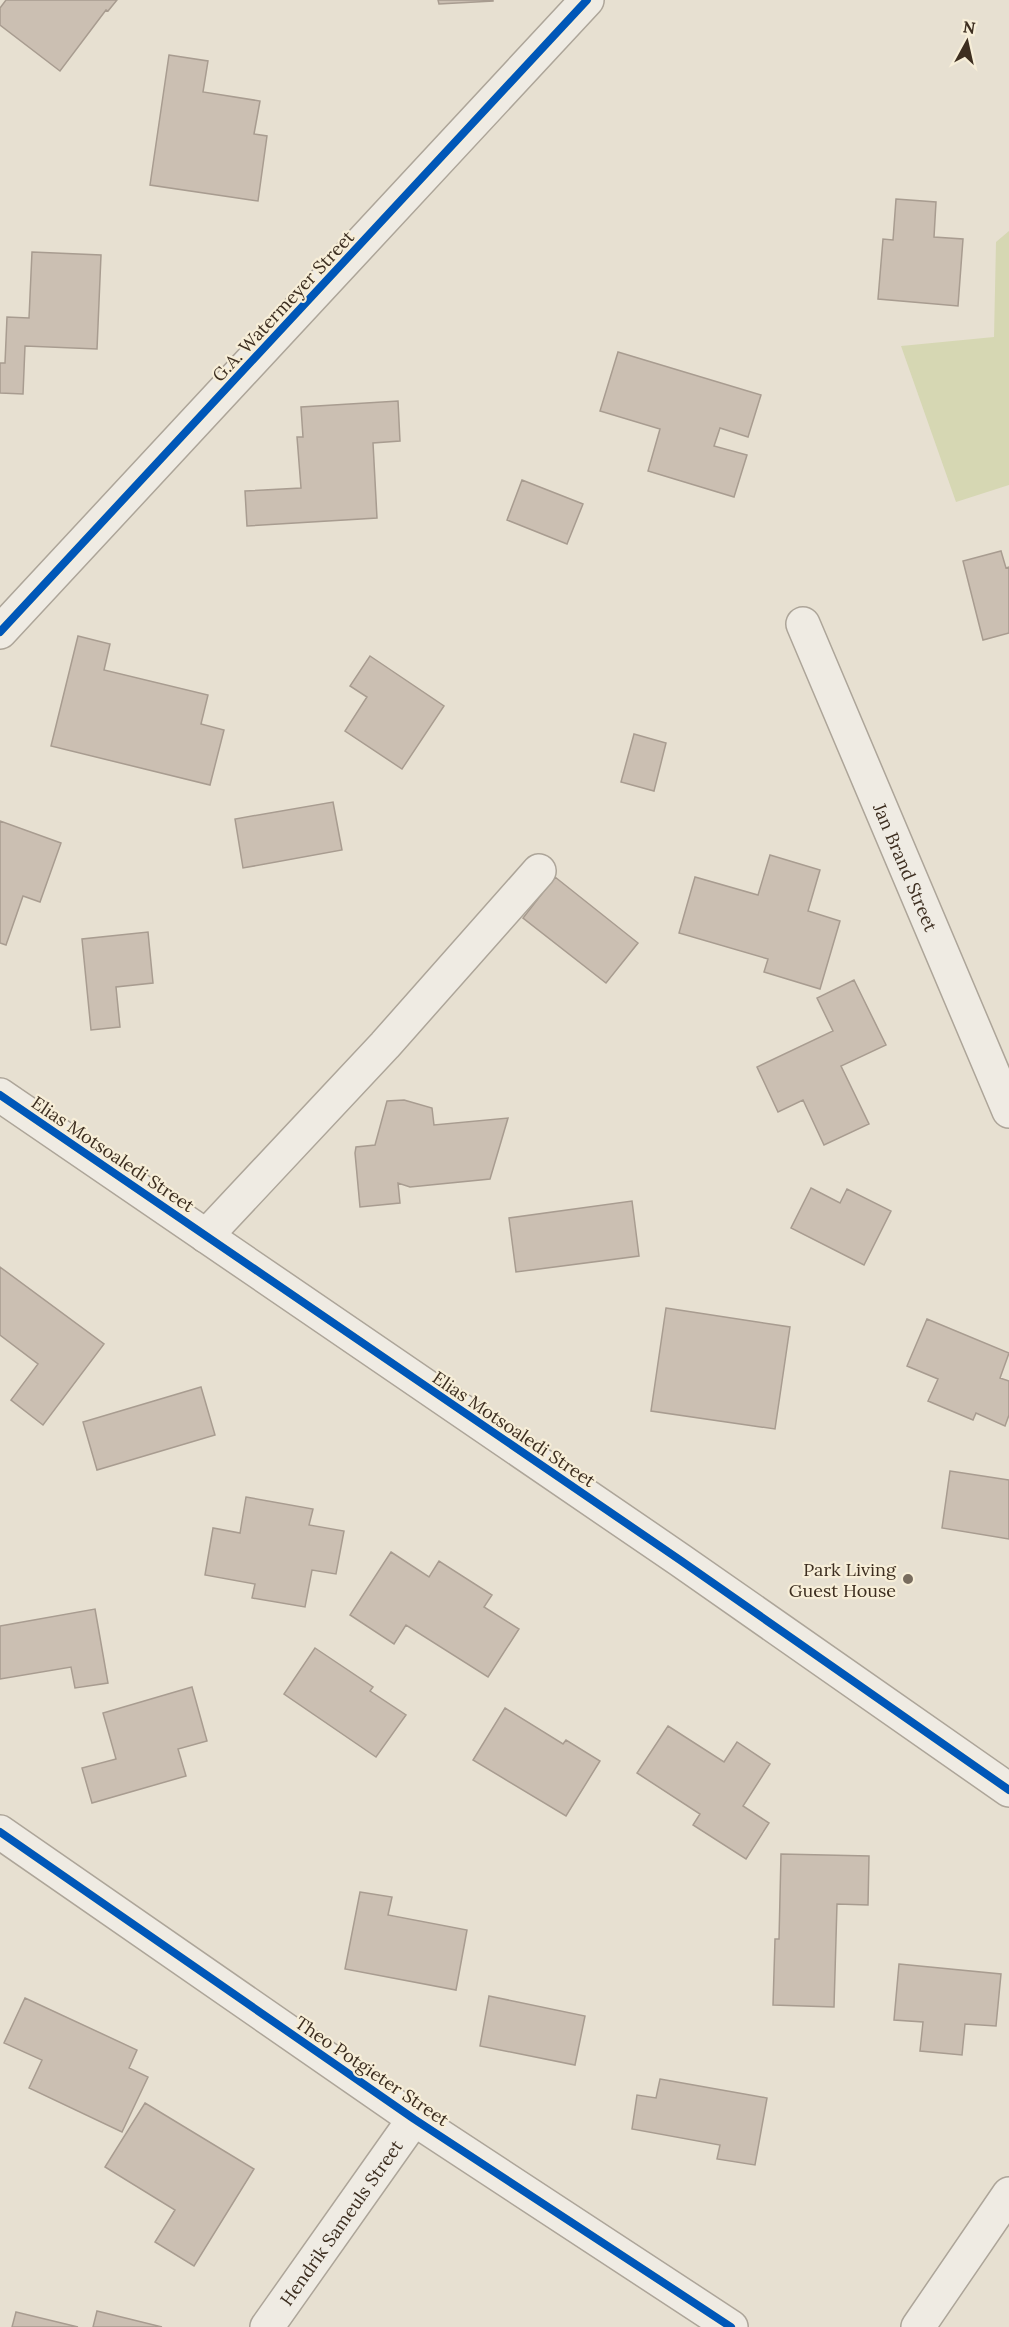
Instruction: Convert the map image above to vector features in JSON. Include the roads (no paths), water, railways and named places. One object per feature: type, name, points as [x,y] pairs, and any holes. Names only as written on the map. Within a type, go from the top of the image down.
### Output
[{"type":"street","name":"G.A. Watermeyer Street","points":[[0,632],[587,0]]},
{"type":"street","name":"Jan Brand Street","points":[[803,624],[1009,1112]]},
{"type":"street","points":[[206,1236],[385,1045],[538,871]]},
{"type":"street","name":"Elias Motsoaledi Street","points":[[0,1095],[680,1560],[1009,1790]]},
{"type":"street","name":"Theo Potgieter Street","points":[[0,1832],[414,2119],[731,2327]]},
{"type":"street","name":"Hendrik Sameuls Street","points":[[267,2327],[414,2119]]},
{"type":"street","points":[[918,2327],[1009,2194]]},
{"type":"place","name":"Park Living Guest House","points":[[908,1579]]}]
